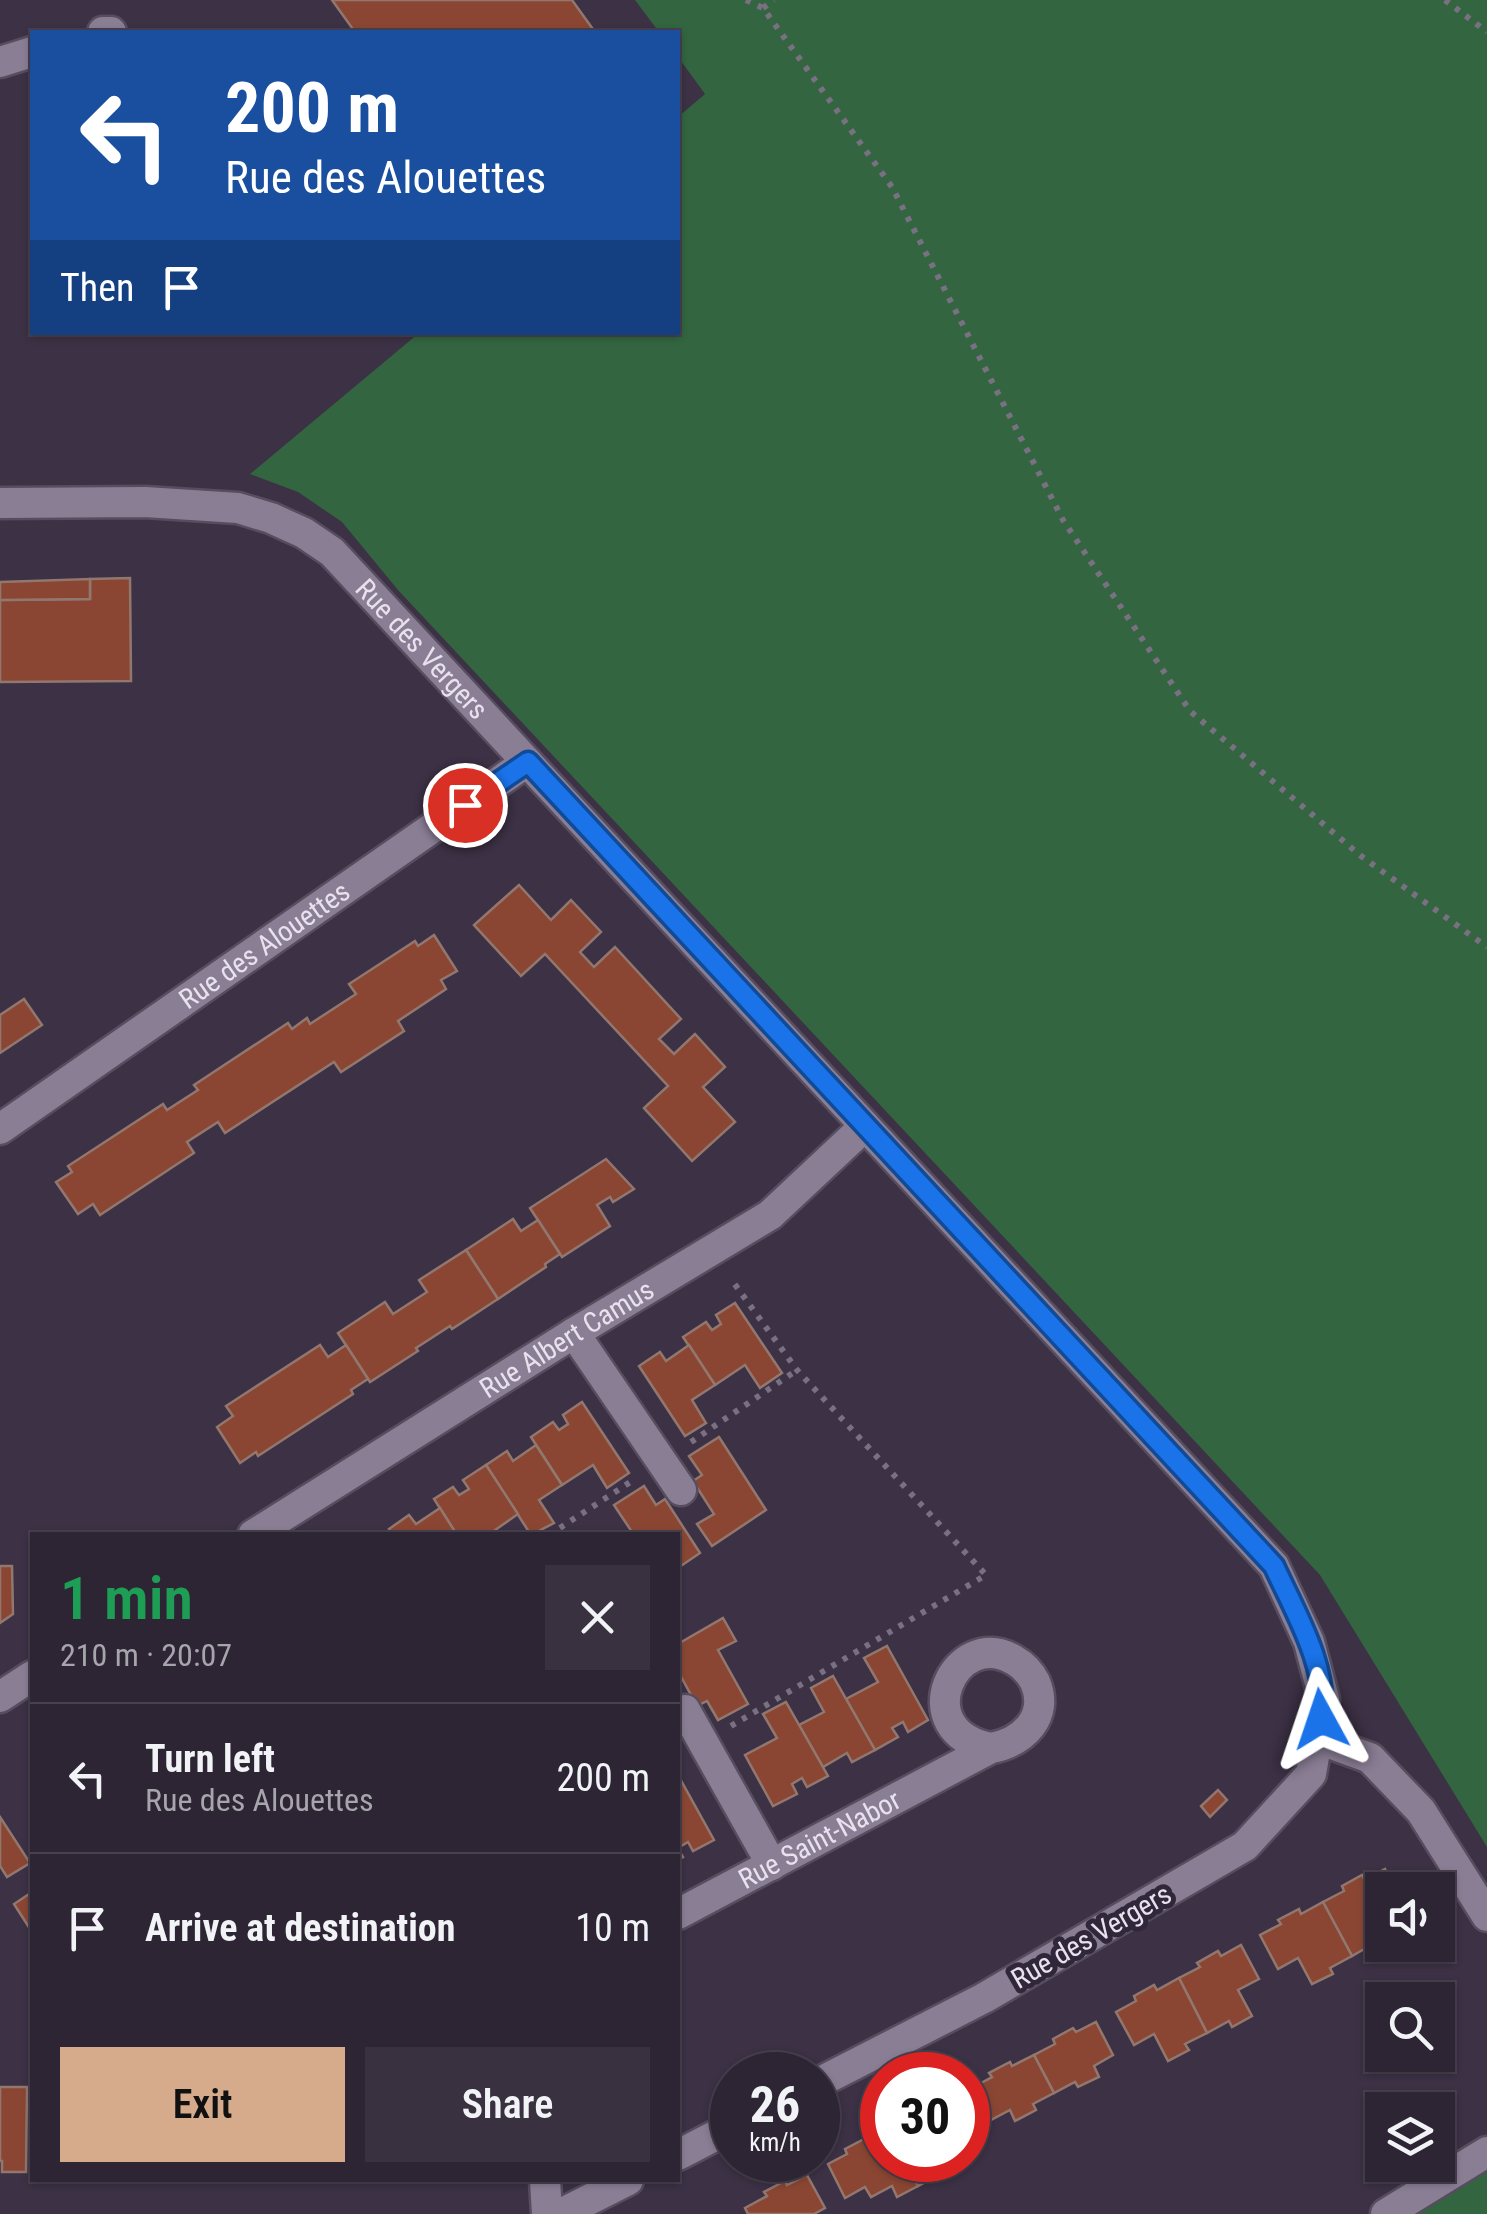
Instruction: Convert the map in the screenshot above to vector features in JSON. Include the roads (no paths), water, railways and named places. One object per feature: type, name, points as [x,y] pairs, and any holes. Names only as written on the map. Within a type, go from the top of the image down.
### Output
[{"type":"street","points":[[0,62],[30,53]]},
{"type":"street","name":"Rue des Vergers","points":[[0,503],[145,502],[238,508],[304,533],[332,552],[1274,1566],[1308,1642],[1324,1699],[1311,1774],[1245,1846],[984,1998],[840,2072]]},
{"type":"street","name":"Rue des Alouettes","points":[[0,1129],[528,762]]},
{"type":"street","name":"Rue Albert Camus","points":[[258,1532],[574,1332],[770,1215],[865,1126]]},
{"type":"street","points":[[574,1332],[681,1490]]},
{"type":"street","points":[[0,1697],[30,1677]]},
{"type":"street","points":[[685,1710],[772,1865]]},
{"type":"street","points":[[1318,1739],[1370,1758],[1420,1811],[1487,1916]]},
{"type":"street","name":"Rue Saint-Nabor","points":[[680,1913],[991,1748]]},
{"type":"street","points":[[680,2153],[710,2137]]},
{"type":"street","points":[[1386,2214],[1487,2152]]},
{"type":"street","points":[[545,2182],[547,2214]]},
{"type":"street","points":[[561,2214],[624,2182]]}]
